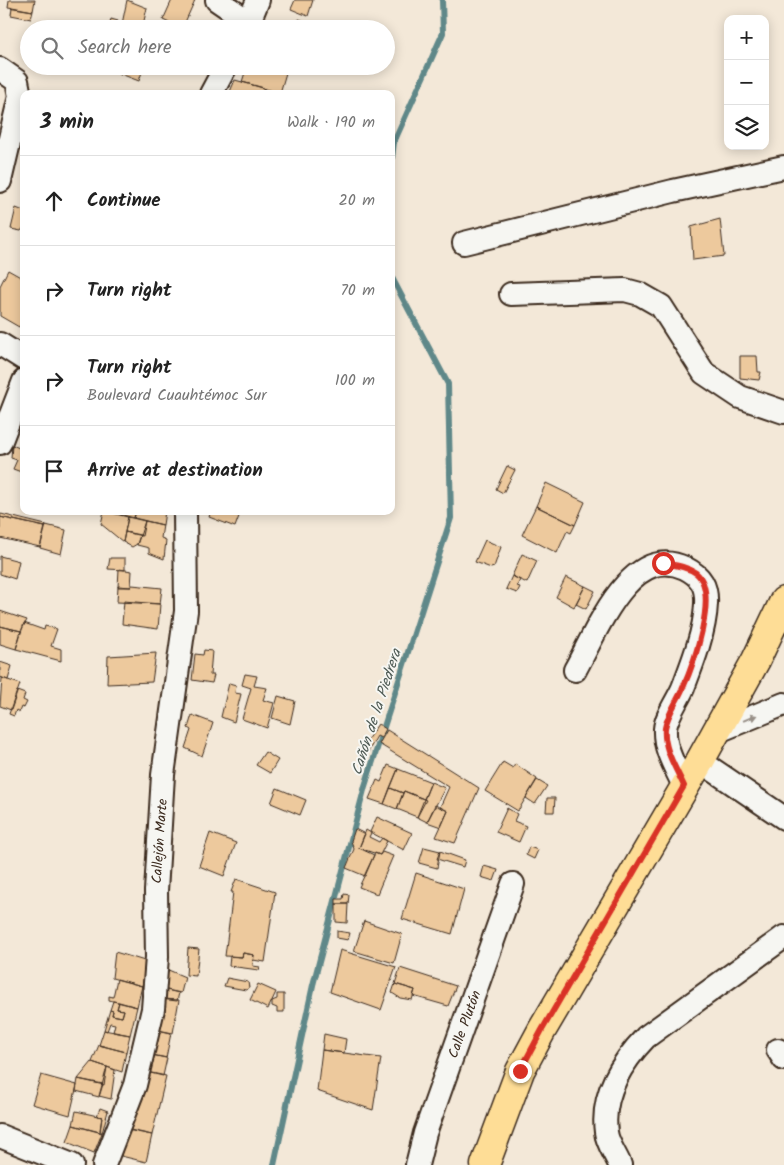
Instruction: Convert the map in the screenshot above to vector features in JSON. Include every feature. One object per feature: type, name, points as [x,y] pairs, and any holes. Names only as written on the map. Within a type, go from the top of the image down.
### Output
[{"type":"main road","points":[[485,1165],[509,1098],[542,1030],[781,619]]},
{"type":"street","points":[[217,0],[242,20]]},
{"type":"street","points":[[250,20],[258,0]]},
{"type":"street","points":[[0,70],[17,81],[20,96],[0,181]]},
{"type":"street","points":[[213,90],[221,75]]},
{"type":"street","points":[[464,244],[673,191],[784,167]]},
{"type":"street","points":[[511,294],[625,290],[640,294],[661,306],[704,373],[740,397],[784,412]]},
{"type":"street","points":[[0,344],[20,356]]},
{"type":"street","points":[[0,443],[20,391]]},
{"type":"street","name":"Callejón Marte","points":[[104,1165],[135,1085],[153,1009],[157,957],[156,891],[163,775],[186,611],[185,515]]},
{"type":"street","points":[[575,670],[623,585],[645,568],[663,563],[680,566],[696,573],[705,585],[706,605],[699,642],[684,686],[665,727],[666,748],[684,786]]},
{"type":"street","points":[[716,732],[784,704]]},
{"type":"street","points":[[700,761],[784,818]]},
{"type":"street","name":"Calle Plutón","points":[[417,1165],[425,1133],[513,884]]},
{"type":"street","points":[[620,1165],[606,1133],[607,1108],[612,1084],[627,1058],[646,1037],[784,937]]},
{"type":"street","points":[[0,1136],[72,1165]]},
{"type":"building","points":[[9,0],[35,0],[33,11],[8,7]]},
{"type":"building","points":[[127,0],[147,8],[144,20],[123,20]]},
{"type":"building","points":[[172,0],[195,0],[186,20],[163,20]]},
{"type":"building","points":[[295,0],[313,0],[308,16],[291,9]]},
{"type":"building","points":[[12,7],[33,11],[31,19],[11,15]]},
{"type":"building","points":[[123,75],[141,75],[139,81]]},
{"type":"building","points":[[244,75],[285,75],[281,90],[270,90],[242,82]]},
{"type":"building","points":[[235,80],[264,88],[263,90],[231,90]]},
{"type":"building","points":[[16,208],[20,210],[20,231],[11,229]]},
{"type":"building","points":[[720,219],[724,256],[693,260],[691,227]]},
{"type":"building","points":[[8,270],[20,277],[19,327],[0,316],[0,286]]},
{"type":"building","points":[[740,356],[757,356],[758,372],[761,372],[759,380],[740,378]]},
{"type":"building","points":[[12,445],[20,448],[20,472],[13,469],[17,460],[11,458]]},
{"type":"building","points":[[507,466],[515,470],[503,493],[496,489]]},
{"type":"building","points":[[546,483],[585,502],[575,525],[536,506]]},
{"type":"building","points":[[536,506],[575,525],[571,533],[567,531],[557,553],[522,535]]},
{"type":"building","points":[[1,514],[46,525],[45,527],[0,517]]},
{"type":"building","points":[[103,515],[128,517],[123,542],[101,524]]},
{"type":"building","points":[[123,515],[135,515],[134,518]]},
{"type":"building","points":[[135,515],[164,515],[163,525],[134,518]]},
{"type":"building","points":[[210,515],[240,515],[235,527],[209,517]]},
{"type":"building","points":[[0,517],[45,527],[40,547],[0,538]]},
{"type":"building","points":[[128,517],[145,521],[142,536],[125,532]]},
{"type":"building","points":[[145,521],[163,525],[161,538],[166,540],[164,559],[149,553],[149,548],[137,545]]},
{"type":"building","points":[[46,525],[66,530],[61,554],[40,548]]},
{"type":"building","points":[[125,532],[140,535],[137,544],[132,547],[123,542]]},
{"type":"building","points":[[485,540],[501,547],[494,567],[491,568],[475,562]]},
{"type":"building","points":[[522,554],[537,561],[527,583],[512,576]]},
{"type":"building","points":[[0,556],[19,561],[15,579],[0,574]]},
{"type":"building","points":[[110,558],[125,558],[125,570],[108,569]]},
{"type":"building","points":[[119,569],[132,571],[131,587],[118,587]]},
{"type":"building","points":[[512,576],[520,580],[517,586],[520,587],[517,593],[506,589]]},
{"type":"building","points":[[566,577],[585,586],[574,607],[556,597]]},
{"type":"building","points":[[132,585],[162,588],[160,604],[117,602],[118,586],[131,587]]},
{"type":"building","points":[[585,586],[595,591],[586,609],[576,604]]},
{"type":"building","points":[[124,601],[160,604],[158,629],[122,624]]},
{"type":"building","points":[[0,611],[27,620],[21,631],[0,626]]},
{"type":"building","points":[[24,623],[44,630],[45,626],[57,629],[51,646],[61,649],[61,661],[16,649]]},
{"type":"building","points":[[0,626],[21,631],[16,649],[0,644]]},
{"type":"building","points":[[204,650],[212,651],[210,675],[214,675],[212,683],[192,680],[195,654],[203,655]]},
{"type":"building","points":[[156,653],[152,682],[107,684],[108,656]]},
{"type":"building","points":[[0,662],[12,666],[8,680],[0,677]]},
{"type":"building","points":[[245,674],[257,676],[254,686],[267,688],[263,700],[274,703],[267,728],[242,719],[251,688],[242,685]]},
{"type":"building","points":[[2,678],[20,684],[11,710],[0,706]]},
{"type":"building","points":[[229,683],[236,685],[235,693],[241,694],[234,722],[221,717]]},
{"type":"building","points":[[17,691],[25,694],[23,700],[27,702],[24,708],[21,707],[19,712],[16,710],[14,716],[9,714]]},
{"type":"building","points":[[278,696],[295,701],[290,724],[272,718]]},
{"type":"building","points":[[192,715],[213,723],[202,756],[185,748],[191,730],[188,728]]},
{"type":"building","points":[[378,724],[386,729],[381,738],[377,736],[368,752],[363,746]]},
{"type":"building","points":[[387,730],[479,788],[455,843],[436,837],[448,811],[440,807],[449,787],[379,744]]},
{"type":"building","points":[[265,752],[278,760],[270,773],[256,765]]},
{"type":"building","points":[[503,762],[513,768],[515,764],[537,779],[518,811],[485,791]]},
{"type":"building","points":[[388,765],[398,769],[384,804],[369,799],[377,780],[381,782]]},
{"type":"building","points":[[398,769],[431,782],[424,799],[390,788]]},
{"type":"building","points":[[537,780],[547,786],[535,804],[526,798]]},
{"type":"building","points":[[431,782],[445,788],[427,822],[417,817]]},
{"type":"building","points":[[277,788],[306,800],[300,815],[271,803]]},
{"type":"building","points":[[390,788],[403,793],[397,809],[384,804]]},
{"type":"building","points":[[404,791],[426,800],[417,817],[397,809]]},
{"type":"building","points":[[547,798],[555,798],[554,812],[546,812]]},
{"type":"building","points":[[435,805],[448,811],[441,827],[427,822]]},
{"type":"building","points":[[507,808],[517,814],[514,821],[526,826],[519,842],[496,832]]},
{"type":"building","points":[[377,817],[412,833],[404,850],[370,832]]},
{"type":"building","points":[[355,829],[365,834],[359,848],[374,855],[365,876],[346,868],[354,849],[351,841]]},
{"type":"building","points":[[366,830],[371,833],[369,837],[379,842],[382,838],[387,841],[380,855],[359,848]]},
{"type":"building","points":[[210,833],[236,843],[224,876],[199,866]]},
{"type":"building","points":[[424,847],[440,851],[437,868],[419,863]]},
{"type":"building","points":[[529,847],[538,850],[534,859],[526,855]]},
{"type":"building","points":[[440,851],[465,860],[463,867],[437,859]]},
{"type":"building","points":[[382,852],[393,856],[377,894],[359,887],[375,853],[380,855]]},
{"type":"building","points":[[484,866],[498,870],[494,881],[481,877]]},
{"type":"building","points":[[416,873],[464,889],[452,934],[402,919]]},
{"type":"building","points":[[236,879],[275,892],[265,962],[253,960],[254,955],[243,953],[242,957],[225,956],[233,892],[231,892]]},
{"type":"building","points":[[344,894],[349,895],[348,904],[336,904],[336,899],[343,899]]},
{"type":"building","points":[[336,904],[348,904],[347,923],[336,922]]},
{"type":"building","points":[[364,921],[402,934],[394,963],[354,951]]},
{"type":"building","points":[[337,931],[350,933],[348,940],[337,938]]},
{"type":"building","points":[[188,948],[199,949],[196,976],[186,975]]},
{"type":"building","points":[[340,950],[396,967],[381,1010],[330,992]]},
{"type":"building","points":[[115,952],[148,962],[142,986],[112,978]]},
{"type":"building","points":[[243,953],[254,955],[253,966],[260,967],[259,970],[229,966],[230,956],[242,957]]},
{"type":"building","points":[[400,968],[456,986],[448,1006],[413,996],[415,990],[395,984]]},
{"type":"building","points":[[166,969],[185,977],[181,993],[162,989]]},
{"type":"building","points":[[227,978],[248,982],[249,988],[246,990],[224,986]]},
{"type":"building","points":[[117,979],[142,986],[137,1007],[109,1000],[109,996],[113,997]]},
{"type":"building","points":[[258,984],[276,992],[268,1009],[250,1000]]},
{"type":"building","points":[[395,984],[415,990],[412,1000],[400,998],[392,993]]},
{"type":"building","points":[[162,989],[179,993],[177,1001],[161,999]]},
{"type":"building","points":[[277,994],[284,994],[284,1012],[277,1012],[277,1008],[272,1006],[272,1001],[277,999]]},
{"type":"building","points":[[161,999],[179,1000],[173,1033],[153,1029]]},
{"type":"building","points":[[113,1001],[119,1002],[117,1009],[124,1010],[122,1017],[112,1015],[113,1011],[110,1010]]},
{"type":"building","points":[[119,1002],[137,1007],[130,1035],[113,1032],[115,1024],[110,1023],[107,1031],[104,1030],[110,1010],[113,1011],[112,1015],[122,1017],[124,1010],[117,1009]]},
{"type":"building","points":[[153,1029],[171,1033],[166,1058],[147,1054]]},
{"type":"building","points":[[104,1030],[130,1035],[126,1052],[99,1045]]},
{"type":"building","points":[[324,1034],[346,1039],[344,1053],[322,1050]]},
{"type":"building","points":[[99,1045],[126,1052],[122,1072],[92,1062]]},
{"type":"building","points":[[322,1050],[381,1058],[373,1110],[317,1091]]},
{"type":"building","points":[[147,1054],[167,1058],[163,1076],[142,1071]]},
{"type":"building","points":[[92,1062],[107,1067],[104,1085],[78,1079]]},
{"type":"building","points":[[107,1067],[115,1070],[111,1099],[99,1096]]},
{"type":"building","points":[[142,1071],[166,1076],[152,1135],[126,1129]]},
{"type":"building","points":[[41,1075],[77,1085],[70,1115],[32,1104]]},
{"type":"building","points":[[78,1079],[103,1084],[99,1097],[76,1091]]},
{"type":"building","points":[[100,1108],[108,1111],[102,1133],[100,1130],[102,1117],[97,1116]]},
{"type":"building","points":[[76,1111],[102,1117],[100,1132],[73,1125]]},
{"type":"building","points":[[73,1125],[102,1133],[94,1153],[67,1142]]},
{"type":"building","points":[[127,1130],[152,1135],[146,1162],[121,1156]]},
{"type":"waterway","name":"Cañón de la Piedrera","points":[[395,140],[443,33],[442,0]]},
{"type":"waterway","name":"Cañón de la Piedrera","points":[[274,1165],[313,985],[365,786],[451,518],[448,384],[395,284]]},
{"type":"route","points":[[520,1071],[684,786],[666,748],[665,727],[684,686],[699,642],[706,605],[705,585],[696,573],[680,566],[663,563]]}]
